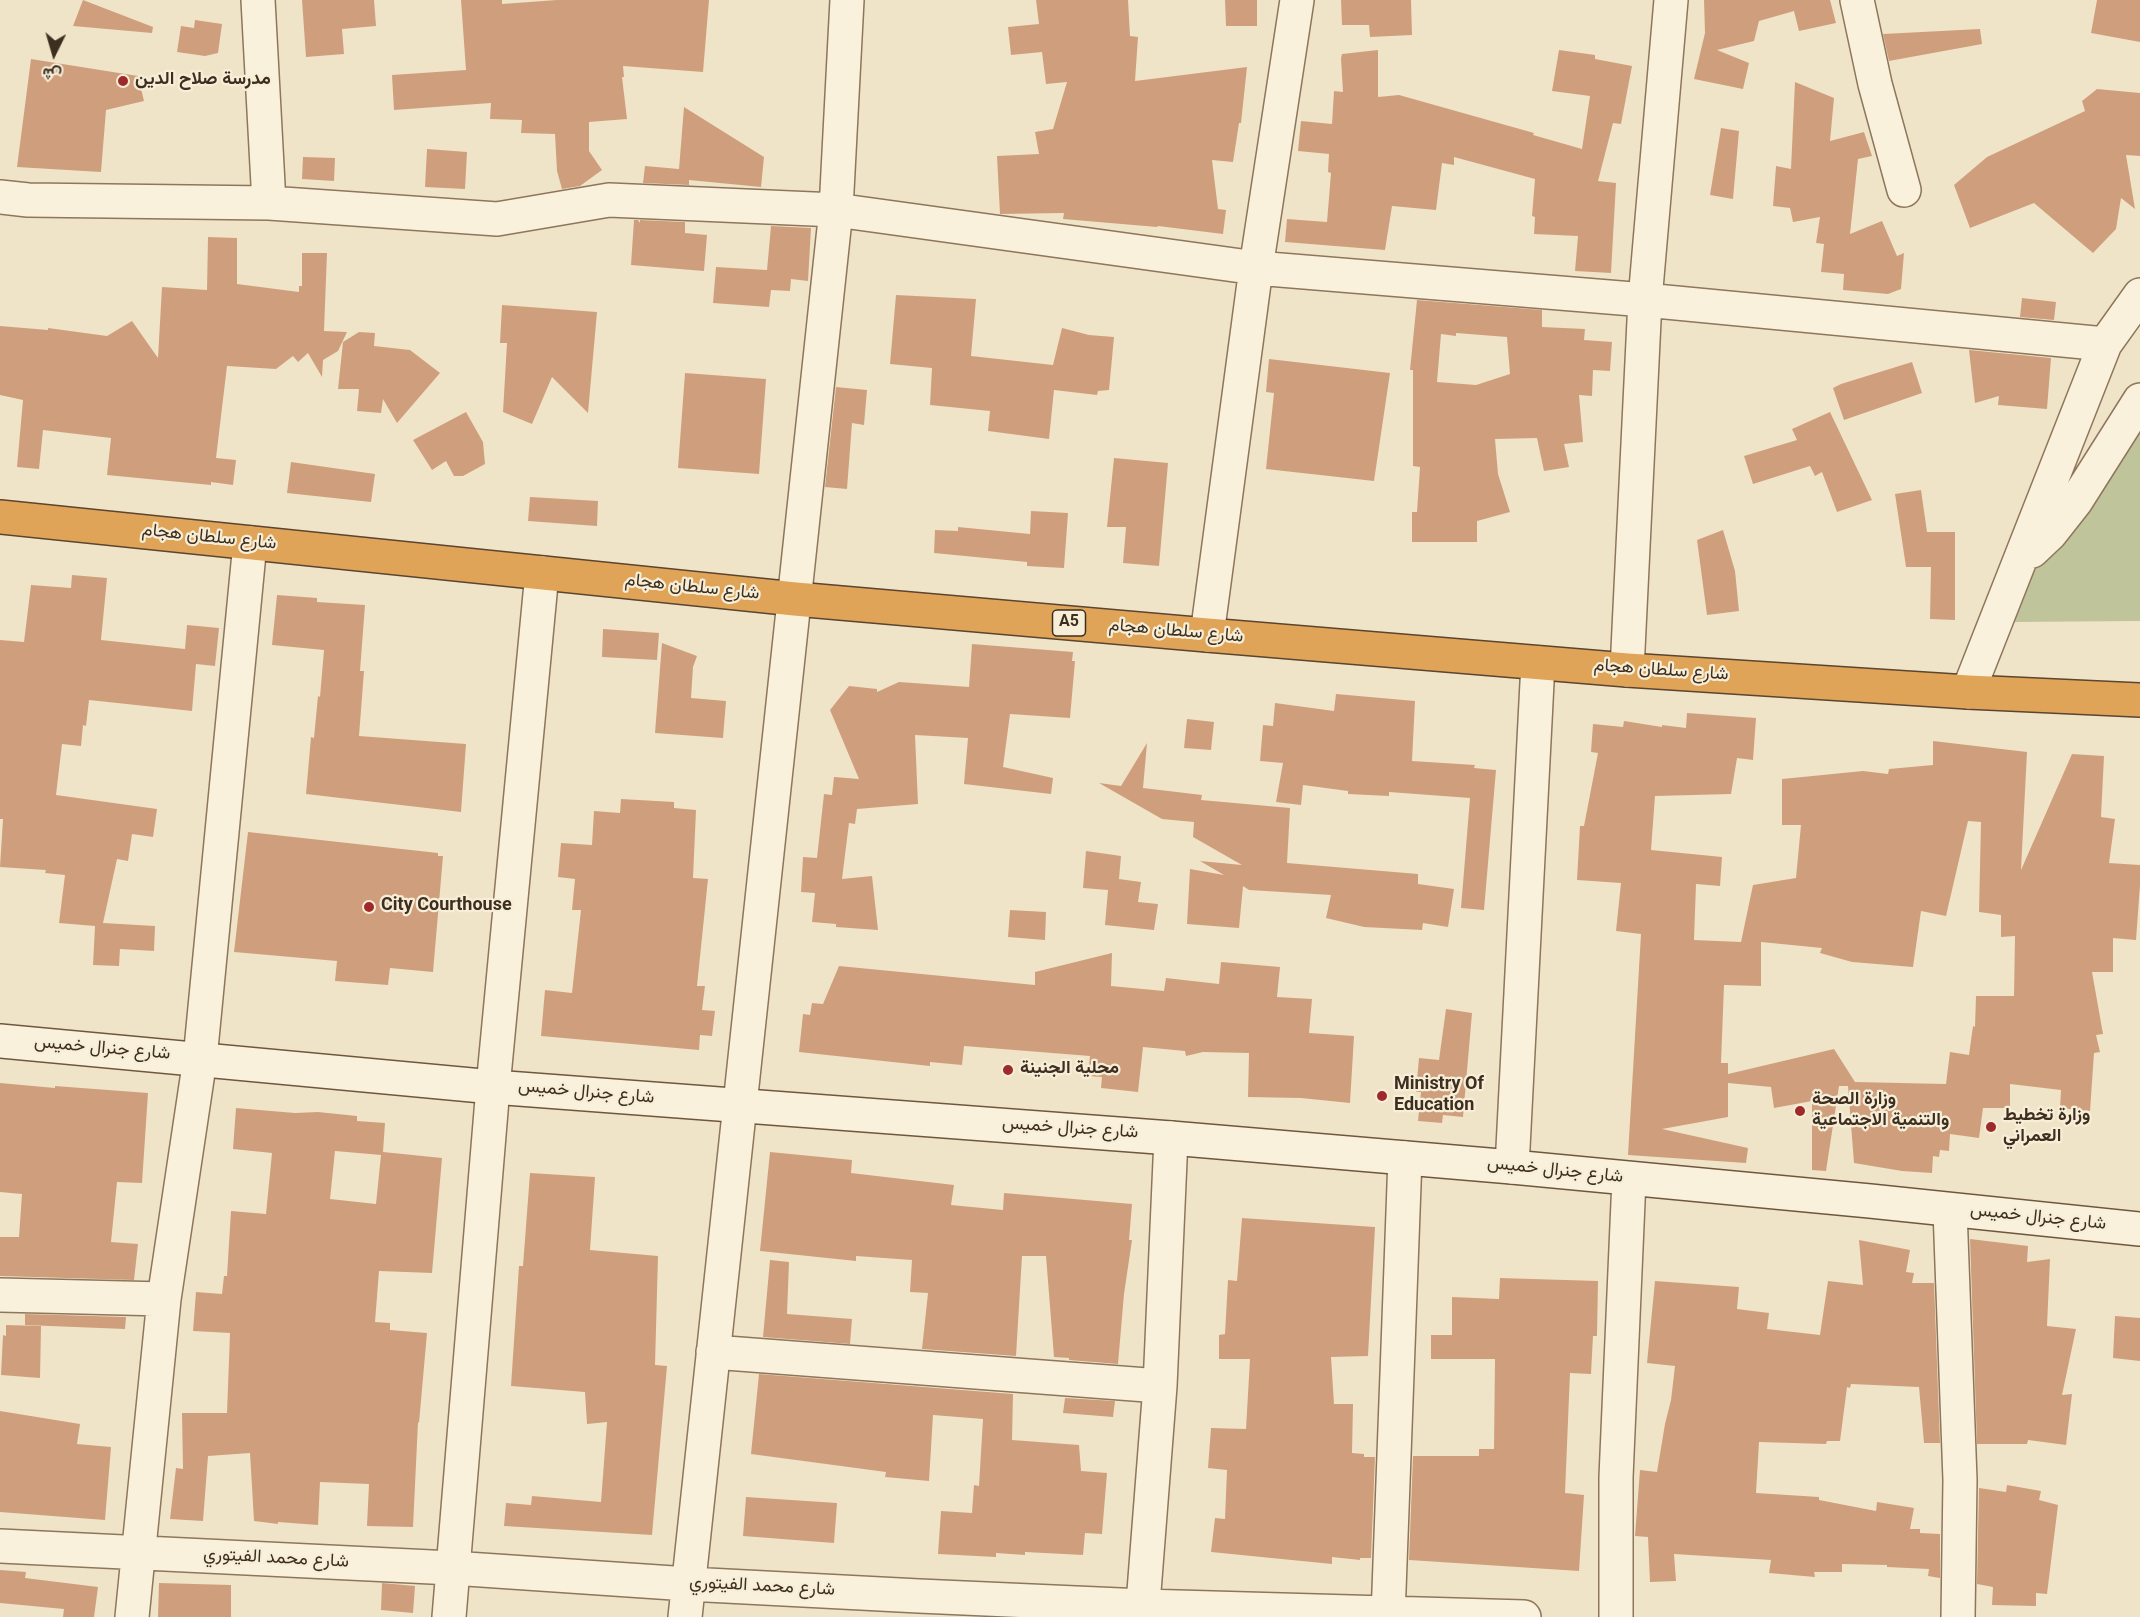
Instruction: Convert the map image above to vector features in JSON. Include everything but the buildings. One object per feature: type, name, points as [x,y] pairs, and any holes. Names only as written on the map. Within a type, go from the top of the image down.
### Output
[{"type":"highway","name":"شارع سلطان هجام","points":[[0,517],[795,599],[1207,635],[1627,670],[1968,692],[2140,700]]},
{"type":"street","points":[[258,0],[268,203]]},
{"type":"street","points":[[685,1617],[836,210],[847,0]]},
{"type":"street","points":[[1207,635],[1256,268],[1297,0]]},
{"type":"street","points":[[1627,670],[1645,300],[1671,0]]},
{"type":"street","points":[[1857,0],[1875,84],[1904,190]]},
{"type":"street","points":[[0,197],[28,200],[268,203],[498,219],[609,200],[836,210],[1256,268],[1645,300],[2105,344]]},
{"type":"street","points":[[1968,692],[2105,344],[2140,295]]},
{"type":"street","points":[[2018,565],[2050,534],[2076,501],[2140,400]]},
{"type":"street","points":[[132,1617],[164,1299],[200,1059],[250,543]]},
{"type":"street","points":[[448,1617],[493,1087],[542,573]]},
{"type":"street","points":[[1512,1167],[1538,663]]},
{"type":"street","name":"شارع جنرال خميس","points":[[0,1041],[493,1087],[1171,1137],[1512,1167],[2140,1229]]},
{"type":"street","points":[[1142,1612],[1160,1386],[1171,1137]]},
{"type":"street","points":[[1388,1615],[1405,1158]]},
{"type":"street","points":[[1616,1617],[1616,1477],[1629,1179]]},
{"type":"street","points":[[1950,1210],[1959,1480],[1958,1617]]},
{"type":"street","points":[[0,1295],[164,1299]]},
{"type":"street","points":[[713,1352],[1160,1386]]},
{"type":"street","name":"شارع محمد الفيتوري","points":[[0,1546],[452,1569],[688,1584],[918,1606],[1142,1612],[1524,1617]]},
{"type":"green space","points":[[2140,415],[2140,621],[2012,622],[2025,573]]},
{"type":"place","name":"مدرسة صلاح الدين","points":[[123,81]]},
{"type":"place","name":"City Courthouse","points":[[369,907]]},
{"type":"place","name":"محلية الجنينة","points":[[1008,1070]]},
{"type":"place","name":"Ministry Of Education","points":[[1382,1096]]},
{"type":"place","name":"وزارة الصحة والتنمية الاجتماعية","points":[[1800,1111]]},
{"type":"place","name":"وزارة تخطيط العمراني","points":[[1991,1127]]}]
